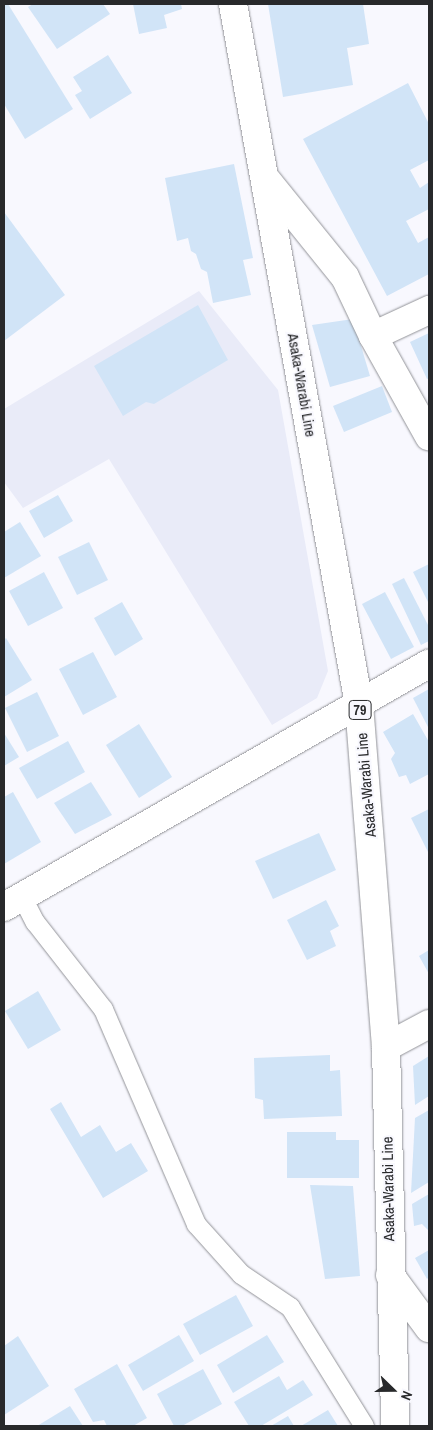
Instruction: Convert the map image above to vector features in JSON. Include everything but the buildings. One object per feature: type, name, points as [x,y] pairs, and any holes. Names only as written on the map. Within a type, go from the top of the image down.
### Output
[{"type":"main road","name":"Asaka-Warabi Line","points":[[233,4],[359,704],[386,1047],[394,1426]]},
{"type":"main road","points":[[265,178],[345,277],[373,336],[429,436]]},
{"type":"main road","points":[[373,336],[429,310]]},
{"type":"main road","points":[[13,902],[429,664]]},
{"type":"main road","points":[[386,1047],[429,1024]]},
{"type":"main road","points":[[390,1275],[426,1316]]},
{"type":"lane","points":[[13,902],[35,922],[103,1009],[196,1224],[241,1274],[290,1306],[364,1426]]},
{"type":"shaded area","points":[[199,291],[278,390],[328,671],[317,698],[272,725],[109,459],[23,508],[4,482],[4,409]]}]
